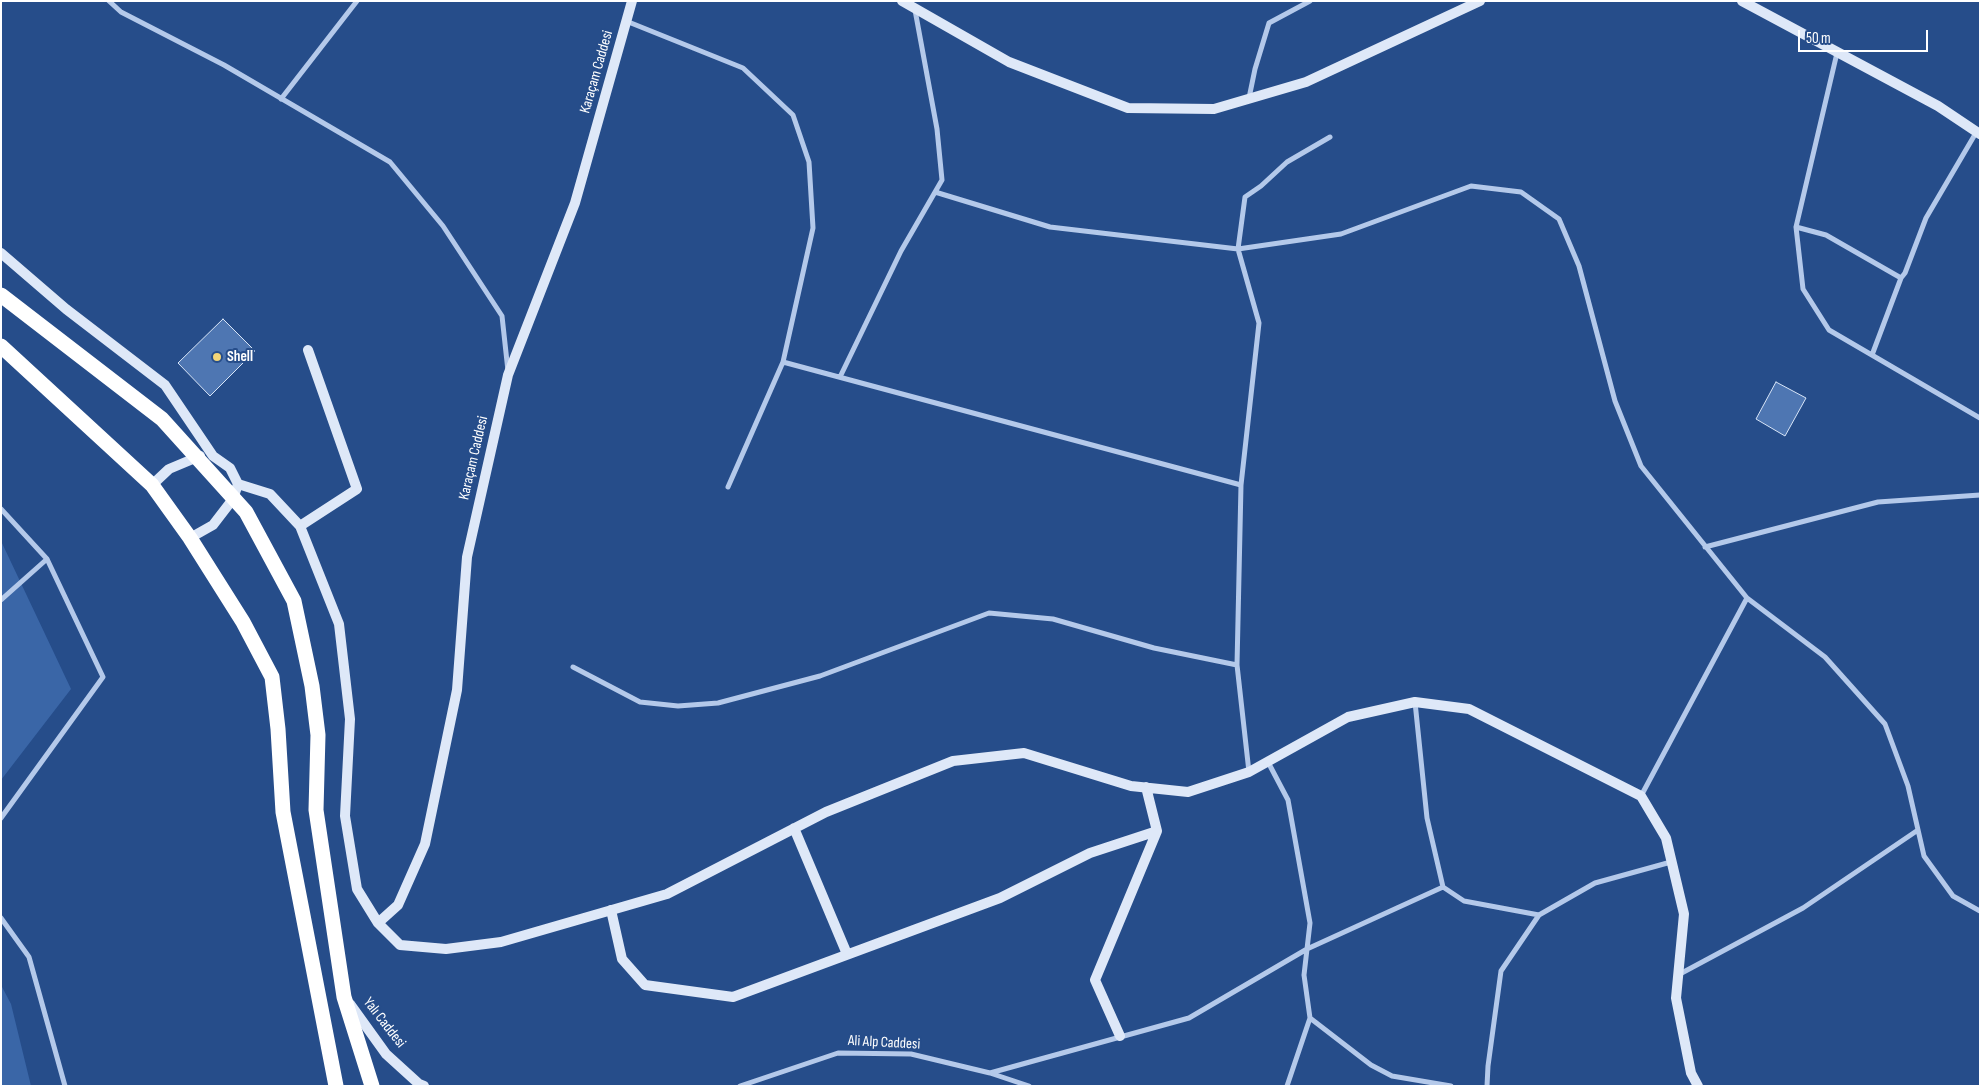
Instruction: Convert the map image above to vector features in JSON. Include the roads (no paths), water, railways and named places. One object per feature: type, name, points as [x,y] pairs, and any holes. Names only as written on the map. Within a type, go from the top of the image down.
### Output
[{"type":"highway","points":[[1,295],[162,419],[195,456],[236,491],[294,601],[312,686],[318,735],[316,810],[344,997],[372,1086]]},
{"type":"highway","points":[[1,346],[152,485],[190,538],[244,622],[272,677],[278,729],[283,812],[336,1086]]},
{"type":"street","points":[[109,1],[121,12],[224,65],[390,162],[443,226],[502,316],[508,375]]},
{"type":"street","points":[[281,98],[357,1]]},
{"type":"street","name":"Karaçam Caddesi","points":[[378,923],[398,905],[425,844],[457,690],[467,556],[508,375],[575,203],[632,1]]},
{"type":"street","points":[[902,1],[1009,62],[1128,108],[1214,108],[1306,82],[1480,1]]},
{"type":"street","points":[[1248,99],[1269,23],[1310,1]]},
{"type":"street","points":[[1742,1],[1938,106],[1978,131],[1926,218],[1906,273],[1900,278],[1872,355]]},
{"type":"street","points":[[840,377],[901,251],[942,180],[937,129],[914,8]]},
{"type":"street","points":[[626,21],[743,68],[794,115],[809,162],[813,228],[783,362],[728,487]]},
{"type":"street","points":[[1837,52],[1796,227],[1803,289],[1829,330],[1980,418]]},
{"type":"street","points":[[1249,772],[1237,665],[1241,485],[1259,323],[1238,249],[1245,197],[1261,186],[1287,162],[1330,137]]},
{"type":"street","points":[[934,192],[1050,227],[1238,249],[1341,234],[1471,186],[1521,192],[1558,219],[1579,266],[1615,400],[1641,466],[1747,598],[1825,657],[1885,724],[1908,786],[1924,856],[1953,896],[1980,912]]},
{"type":"street","points":[[1796,227],[1826,235],[1900,278]]},
{"type":"street","points":[[1,252],[66,309],[165,384],[213,456],[230,468],[236,491],[213,525],[190,538]]},
{"type":"street","points":[[300,526],[357,490],[308,350]]},
{"type":"street","points":[[783,362],[1241,485]]},
{"type":"street","points":[[152,485],[169,469],[195,456],[213,456]]},
{"type":"street","points":[[236,491],[270,494],[300,526],[339,624],[350,719],[345,816],[357,889],[378,923],[400,945],[446,949],[501,942],[667,894],[826,812],[954,761],[1024,753],[1131,786],[1188,792],[1249,772],[1348,717],[1415,702],[1469,709],[1641,796],[1666,838],[1684,914],[1676,998],[1691,1072],[1698,1086]]},
{"type":"street","points":[[1705,546],[1878,502],[1980,495]]},
{"type":"street","points":[[1,509],[47,559],[103,677],[1,818]]},
{"type":"street","points":[[1,600],[47,559]]},
{"type":"street","points":[[1641,796],[1747,598]]},
{"type":"street","points":[[573,667],[640,702],[678,706],[718,703],[820,676],[990,613],[1053,619],[1154,648],[1237,665]]},
{"type":"street","points":[[1415,702],[1427,818],[1442,887],[1464,901],[1540,915]]},
{"type":"street","points":[[1268,762],[1288,800],[1310,923],[1304,975],[1310,1018],[1287,1086]]},
{"type":"street","points":[[1120,1036],[1095,980],[1157,831],[1146,787]]},
{"type":"street","points":[[794,828],[847,954]]},
{"type":"street","points":[[1678,975],[1803,908],[1918,830]]},
{"type":"street","points":[[611,910],[622,959],[645,985],[733,996],[1000,898],[1090,853],[1157,831]]},
{"type":"street","points":[[1487,1086],[1501,971],[1540,915],[1595,883],[1671,862]]},
{"type":"street","points":[[990,1073],[1189,1018],[1307,949],[1442,887]]},
{"type":"street","points":[[1,918],[29,957],[65,1086]]},
{"type":"street","name":"Yalı Caddesi","points":[[344,997],[386,1054],[419,1084],[424,1086]]},
{"type":"street","points":[[1310,1018],[1371,1065],[1392,1076],[1451,1086]]},
{"type":"street","name":"Ali Alp Caddesi","points":[[740,1086],[838,1053],[911,1054],[990,1073],[1029,1086]]},
{"type":"place","name":"Shell","points":[[217,357]]}]
